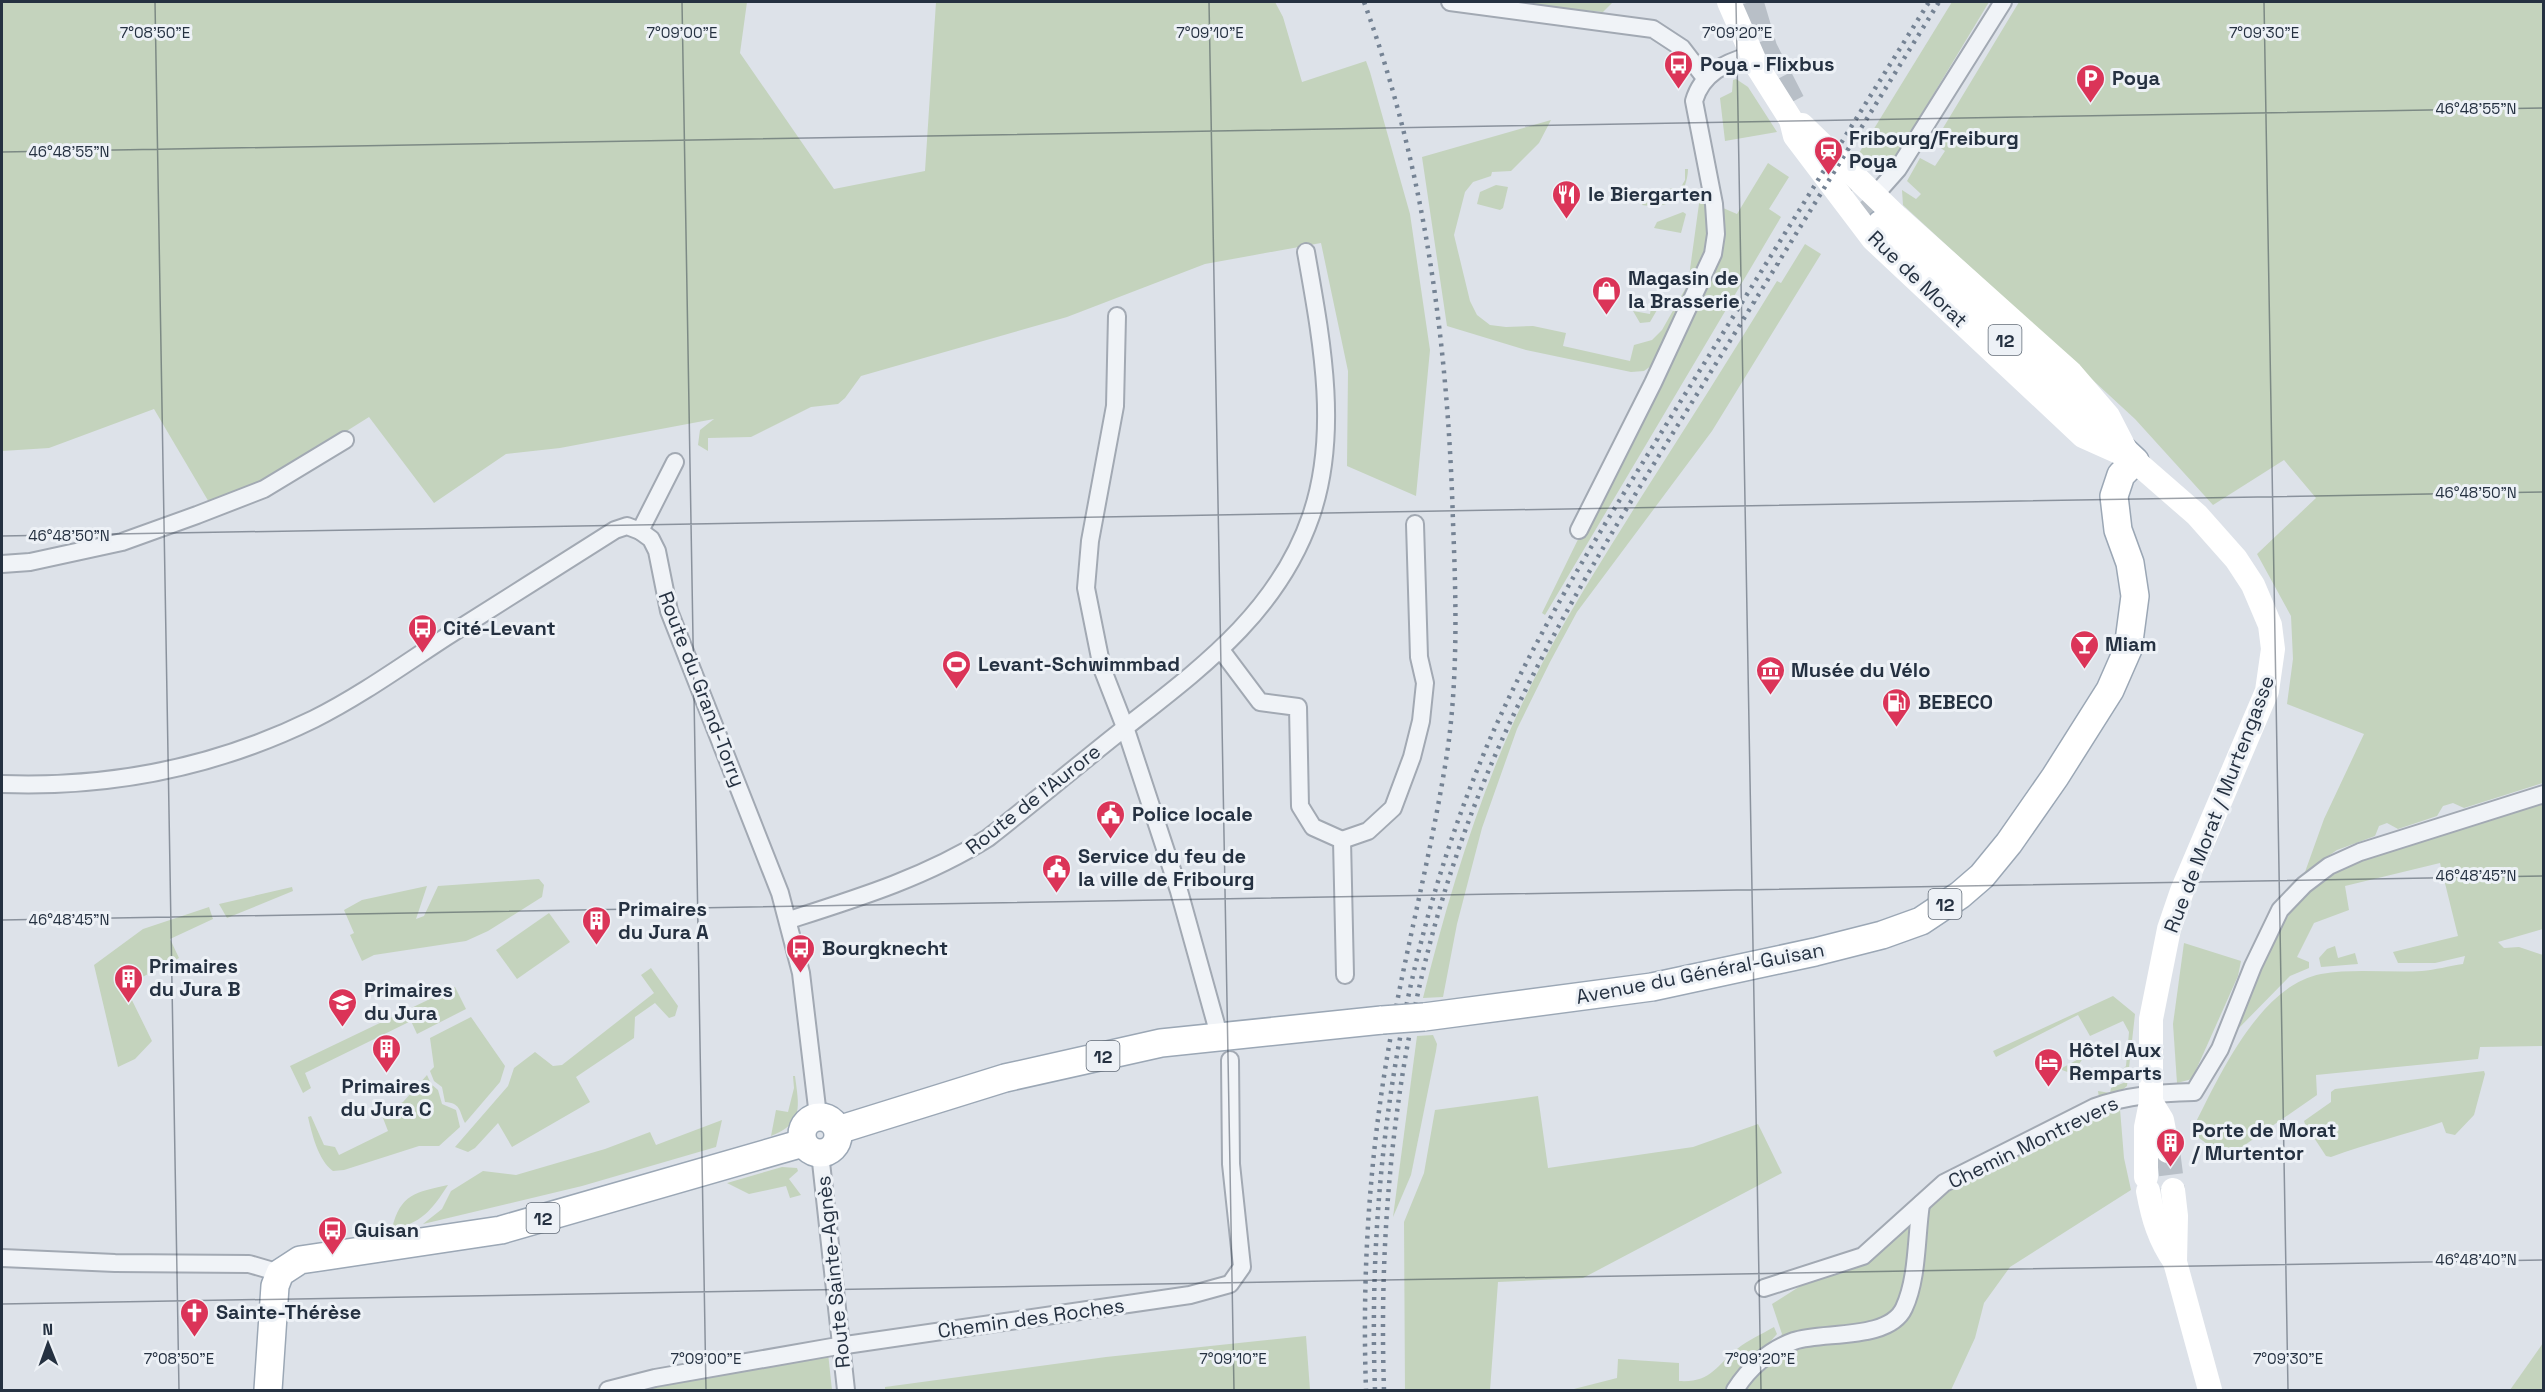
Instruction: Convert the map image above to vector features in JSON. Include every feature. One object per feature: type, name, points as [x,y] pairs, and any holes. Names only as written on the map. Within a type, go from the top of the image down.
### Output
[{"type":"main road","name":"Rue de Morat","points":[[1728,2],[1751,55],[1791,120],[1797,139],[1873,239],[2083,436],[2132,459],[2197,515],[2236,559]]},
{"type":"main road","name":"Rue de Morat","points":[[1791,120],[1808,129],[1875,195],[2071,373],[2108,416],[2132,459]]},
{"type":"main road","name":"12","points":[[1881,224],[2132,459]]},
{"type":"main road","name":"Avenue du Général-Guisan","points":[[828,1123],[1005,1078],[1161,1043],[1219,1035],[1424,1017],[1652,987],[1815,952],[1882,935],[1921,921],[1960,895],[1982,876],[2009,843],[2110,690],[2128,649],[2135,596],[2130,563],[2118,530],[2115,496],[2121,475],[2132,459]]},
{"type":"main road","name":"Rue de Morat / Murtengasse","points":[[2151,1098],[2151,1019],[2169,929],[2182,891],[2258,714],[2272,671],[2270,625],[2256,593],[2236,559]]},
{"type":"main road","points":[[2151,1098],[2162,1120],[2168,1151]]},
{"type":"main road","points":[[2151,1098],[2146,1127],[2147,1184],[2153,1219],[2162,1242],[2175,1262]]},
{"type":"main road","points":[[812,1148],[833,1147],[837,1141],[828,1123]]},
{"type":"main road","name":"12","points":[[280,1273],[292,1263],[310,1257],[391,1248],[501,1230],[812,1148]]},
{"type":"main road","points":[[2173,1190],[2176,1216],[2175,1262],[2210,1390]]},
{"type":"main road","points":[[268,1390],[275,1291],[280,1273]]},
{"type":"street","points":[[1450,2],[1653,29],[1682,48],[1705,78]]},
{"type":"street","points":[[1875,195],[1898,169],[2003,2]]},
{"type":"street","points":[[1579,530],[1653,383],[1713,254],[1716,234],[1714,204],[1694,101],[1697,88],[1705,78],[1724,65],[1751,55]]},
{"type":"street","name":"Route de l'Aurore","points":[[789,920],[898,885],[957,858],[988,838],[1125,727],[1190,678],[1221,650],[1278,585],[1311,517],[1322,469],[1326,426],[1323,358],[1306,252]]},
{"type":"street","points":[[1117,316],[1115,405],[1090,541],[1086,588],[1102,668],[1125,727],[1179,891],[1219,1035]]},
{"type":"street","points":[[2,564],[30,562],[122,542],[187,519],[264,489],[345,440]]},
{"type":"street","points":[[2,784],[87,783],[143,777],[182,768],[253,746],[345,702],[615,530],[627,526],[640,531],[675,462]]},
{"type":"street","points":[[1221,650],[1260,702],[1298,707],[1299,806],[1313,827],[1342,840],[1368,831],[1393,808],[1412,757],[1421,721],[1425,683],[1419,657],[1415,524]]},
{"type":"street","name":"Route du Grand-Torry","points":[[640,531],[651,538],[657,551],[669,611],[757,831],[789,920],[828,1123]]},
{"type":"street","name":"Chemin Montrevers","points":[[1764,1288],[1863,1256],[1944,1183],[2095,1107],[2118,1098],[2151,1098],[2194,1092],[2220,1049],[2229,1022],[2280,910],[2304,885],[2329,866],[2360,852],[2544,794]]},
{"type":"street","points":[[1342,840],[1345,975]]},
{"type":"street","name":"Chemin des Roches","points":[[608,1390],[655,1378],[840,1346],[1190,1294],[1230,1284],[1242,1267],[1231,1164],[1230,1060]]},
{"type":"street","name":"Route Sainte-Agnès","points":[[812,1148],[846,1390]]},
{"type":"street","points":[[1735,1390],[1744,1375],[1772,1352],[1794,1341],[1862,1333],[1888,1324],[1904,1311],[1911,1289],[1921,1204]]},
{"type":"street","points":[[2,1258],[115,1263],[249,1264],[280,1273]]},
{"type":"green space","points":[[2,2],[747,2],[740,53],[834,189],[925,171],[936,2],[1275,2],[1283,17],[1302,82],[1366,61],[1370,72],[1410,214],[1430,350],[1416,496],[1347,466],[1348,371],[1321,243],[1205,264],[1067,317],[861,376],[838,404],[811,407],[751,437],[708,438],[708,451],[698,445],[700,430],[714,419],[560,448],[506,454],[434,503],[369,417],[240,498],[213,509],[154,409],[49,448],[2,451]]},
{"type":"green space","points":[[1502,2],[1613,2],[1603,12]]},
{"type":"green space","points":[[1952,2],[1989,2],[1895,158],[1876,163],[1859,153]]},
{"type":"green space","points":[[2019,2],[2543,2],[2543,783],[2464,808],[2453,803],[2443,806],[2437,816],[2398,829],[2387,823],[2379,826],[2375,836],[2337,850],[2305,872],[2324,819],[2364,734],[2287,704],[2293,659],[2291,616],[2257,554],[2316,498],[2284,460],[2213,505],[2135,419],[1903,205],[1902,190],[1916,199],[1921,194],[1907,181],[1920,158],[1935,166],[1945,151],[1934,143]]},
{"type":"green space","points":[[1736,79],[1748,87],[1777,132],[1725,141],[1720,98],[1732,92],[1733,80]]},
{"type":"green space","points":[[1551,120],[1539,143],[1511,171],[1492,172],[1491,176],[1473,182],[1465,192],[1454,235],[1470,301],[1477,315],[1490,325],[1533,326],[1566,333],[1563,346],[1630,361],[1634,345],[1652,340],[1662,330],[1688,284],[1702,182],[1709,202],[1708,248],[1655,363],[1644,371],[1631,372],[1526,350],[1447,326],[1422,157]]},
{"type":"green space","points":[[1768,163],[1789,177],[1769,209],[1781,217],[1545,615],[1542,613],[1723,243],[1723,208],[1737,214]]},
{"type":"green space","points":[[1685,169],[1688,169],[1687,179],[1680,194],[1675,199],[1662,204],[1674,199],[1670,189],[1672,188],[1677,194],[1685,180]]},
{"type":"green space","points":[[1496,185],[1508,187],[1503,208],[1500,210],[1477,204],[1480,192]]},
{"type":"green space","points":[[1656,197],[1661,205],[1642,205],[1644,202],[1658,204]]},
{"type":"green space","points":[[1683,212],[1686,214],[1681,233],[1654,228],[1657,222]]},
{"type":"green space","points":[[1805,244],[1821,254],[1712,431],[1577,612],[1550,662],[1517,729],[1482,828],[1457,924],[1443,997],[1423,998],[1459,867],[1489,782],[1545,658],[1640,499],[1777,281],[1781,283]]},
{"type":"green space","points":[[1654,291],[1664,294],[1664,298],[1650,322],[1640,323],[1633,311],[1650,314]]},
{"type":"green space","points":[[2543,803],[2543,929],[2498,942],[2504,948],[2519,947],[2543,955],[2543,1046],[2480,1047],[2478,1059],[2316,1075],[2317,1095],[2226,1158],[2191,1132],[2213,1087],[2242,1038],[2278,997],[2298,982],[2333,972],[2422,971],[2463,964],[2465,956],[2435,963],[2398,963],[2393,952],[2458,936],[2440,863],[2345,886],[2349,910],[2314,923],[2297,957],[2309,962],[2309,968],[2290,976],[2233,1034],[2270,945],[2290,913],[2307,893],[2352,864]]},
{"type":"green space","points":[[539,879],[544,885],[542,897],[488,931],[466,941],[374,955],[362,961],[350,935],[354,933],[344,910],[362,900],[427,886],[416,919],[424,916],[438,886]]},
{"type":"green space","points":[[292,887],[293,891],[227,918],[219,904]]},
{"type":"green space","points":[[209,907],[213,919],[170,939],[179,958],[125,986],[152,1041],[135,1059],[118,1067],[94,965],[143,929]]},
{"type":"green space","points":[[549,913],[570,942],[517,979],[496,950]]},
{"type":"green space","points":[[2184,943],[2241,961],[2238,976],[2192,1079],[2177,1083],[2173,1024]]},
{"type":"green space","points":[[2335,946],[2338,958],[2355,953],[2358,964],[2321,967],[2319,958],[2327,949]]},
{"type":"green space","points":[[651,968],[678,1006],[675,1016],[669,1018],[655,1003],[635,1017],[634,1038],[576,1077],[590,1102],[512,1147],[498,1123],[475,1148],[468,1152],[455,1147],[508,1086],[514,1068],[535,1052],[553,1066],[562,1065],[654,993],[641,975]]},
{"type":"green space","points":[[455,987],[466,1009],[417,1034],[411,1021],[305,1073],[311,1088],[303,1093],[290,1066]]},
{"type":"green space","points":[[2113,996],[2135,1014],[2128,1080],[2123,1069],[2126,1066],[2129,1032],[2123,1021],[2090,1036],[2078,1015],[1996,1057],[1993,1051]]},
{"type":"green space","points":[[471,1017],[505,1066],[500,1082],[465,1123],[459,1108],[445,1102],[442,1087],[434,1081],[430,1071],[434,1067],[430,1038]]},
{"type":"green space","points":[[1433,1035],[1437,1044],[1436,1051],[1411,1175],[1393,1217],[1417,1036]]},
{"type":"green space","points":[[2097,1049],[2083,1058],[2073,1074],[2062,1070],[2062,1068]]},
{"type":"green space","points":[[2484,1071],[2474,1115],[2455,1135],[2446,1133],[2442,1122],[2331,1157],[2326,1156],[2304,1121],[2331,1102],[2331,1092],[2335,1089]]},
{"type":"green space","points":[[427,1075],[431,1084],[438,1090],[442,1104],[456,1110],[460,1127],[439,1146],[419,1146],[344,1170],[333,1171],[328,1166],[316,1146],[308,1117],[311,1116],[324,1145],[335,1147],[339,1155],[388,1131],[381,1113],[403,1102]]},
{"type":"green space","points":[[793,1076],[795,1076],[798,1097],[797,1113],[789,1126],[771,1136],[776,1110],[788,1112],[794,1088]]},
{"type":"green space","points":[[2128,1081],[2127,1086],[2121,1091],[2099,1098],[2098,1091],[2110,1093],[2111,1088]]},
{"type":"green space","points":[[1538,1096],[1548,1168],[1693,1147],[1758,1124],[1782,1173],[1583,1278],[1498,1282],[1490,1390],[1405,1390],[1404,1222],[1424,1173],[1435,1110]]},
{"type":"green space","points":[[2120,1109],[2124,1158],[2131,1190],[2010,1267],[1984,1303],[1975,1338],[1951,1390],[1742,1390],[1752,1377],[1779,1354],[1910,1313],[1917,1299],[1925,1216],[1941,1193],[2084,1120]]},
{"type":"green space","points":[[722,1120],[716,1147],[582,1186],[423,1224],[442,1209],[451,1191],[483,1171],[516,1175],[605,1149],[650,1132],[656,1145]]},
{"type":"green space","points":[[782,1167],[797,1168],[798,1171],[789,1179],[801,1195],[790,1198],[786,1186],[749,1194],[727,1183]]},
{"type":"green space","points":[[448,1185],[437,1202],[425,1214],[411,1224],[392,1229],[400,1208],[411,1196]]},
{"type":"green space","points":[[1908,1223],[1912,1229],[1905,1288],[1900,1302],[1890,1313],[1877,1321],[1844,1332],[1776,1343],[1782,1334],[1772,1304],[1802,1285],[1801,1283]]},
{"type":"green space","points":[[1774,1327],[1777,1334],[1768,1344],[1768,1348],[1751,1361],[1724,1390],[1570,1390],[1617,1378],[1618,1359],[1679,1363],[1679,1381],[1699,1379],[1712,1372],[1741,1346]]},
{"type":"green space","points":[[1306,1336],[1310,1390],[885,1390],[885,1387],[1106,1357]]},
{"type":"green space","points":[[2543,1343],[2543,1390],[2510,1390]]},
{"type":"green space","points":[[828,1353],[832,1390],[637,1390]]},
{"type":"tunnel","points":[[1750,2],[1764,49],[1796,111]]},
{"type":"tunnel","points":[[1836,169],[1881,224]]},
{"type":"tunnel","points":[[2168,1151],[2173,1190]]},
{"type":"railway","points":[[1364,2],[1403,129],[1430,258],[1446,389],[1455,607],[1455,663],[1448,747],[1435,822],[1396,1009],[1376,1132],[1366,1261],[1366,1390]]},
{"type":"railway","points":[[1375,1390],[1374,1308],[1377,1226],[1384,1144],[1396,1062],[1412,981],[1432,901],[1457,823],[1487,746],[1550,618],[1599,535],[1929,2]]},
{"type":"railway","points":[[1384,1390],[1383,1322],[1389,1186],[1406,1051],[1437,919],[1479,793],[1532,677],[1594,564],[1939,2]]},
{"type":"place","name":"Poya - Flixbus","points":[[1679,90]]},
{"type":"place","name":"Poya","points":[[2091,104]]},
{"type":"place","name":"Fribourg/Freiburg Poya","points":[[1828,176]]},
{"type":"place","name":"le Biergarten","points":[[1567,220]]},
{"type":"place","name":"Magasin de la Brasserie","points":[[1607,316]]},
{"type":"place","name":"Cité-Levant","points":[[422,654]]},
{"type":"place","name":"Miam","points":[[2084,670]]},
{"type":"place","name":"Levant-Schwimmbad","points":[[957,690]]},
{"type":"place","name":"Musée du Vélo","points":[[1770,696]]},
{"type":"place","name":"BEBECO","points":[[1897,728]]},
{"type":"place","name":"Police locale","points":[[1111,840]]},
{"type":"place","name":"Service du feu de la ville de Fribourg","points":[[1057,894]]},
{"type":"place","name":"Primaires du Jura A","points":[[597,946]]},
{"type":"place","name":"Bourgknecht","points":[[801,974]]},
{"type":"place","name":"Primaires du Jura B","points":[[128,1004]]},
{"type":"place","name":"Primaires du Jura","points":[[343,1028]]},
{"type":"place","name":"Primaires du Jura C","points":[[386,1074]]},
{"type":"place","name":"Hôtel Aux Remparts","points":[[2048,1088]]},
{"type":"place","name":"Porte de Morat / Murtentor","points":[[2171,1168]]},
{"type":"place","name":"Guisan","points":[[333,1256]]},
{"type":"place","name":"Sainte-Thérèse","points":[[195,1338]]}]
